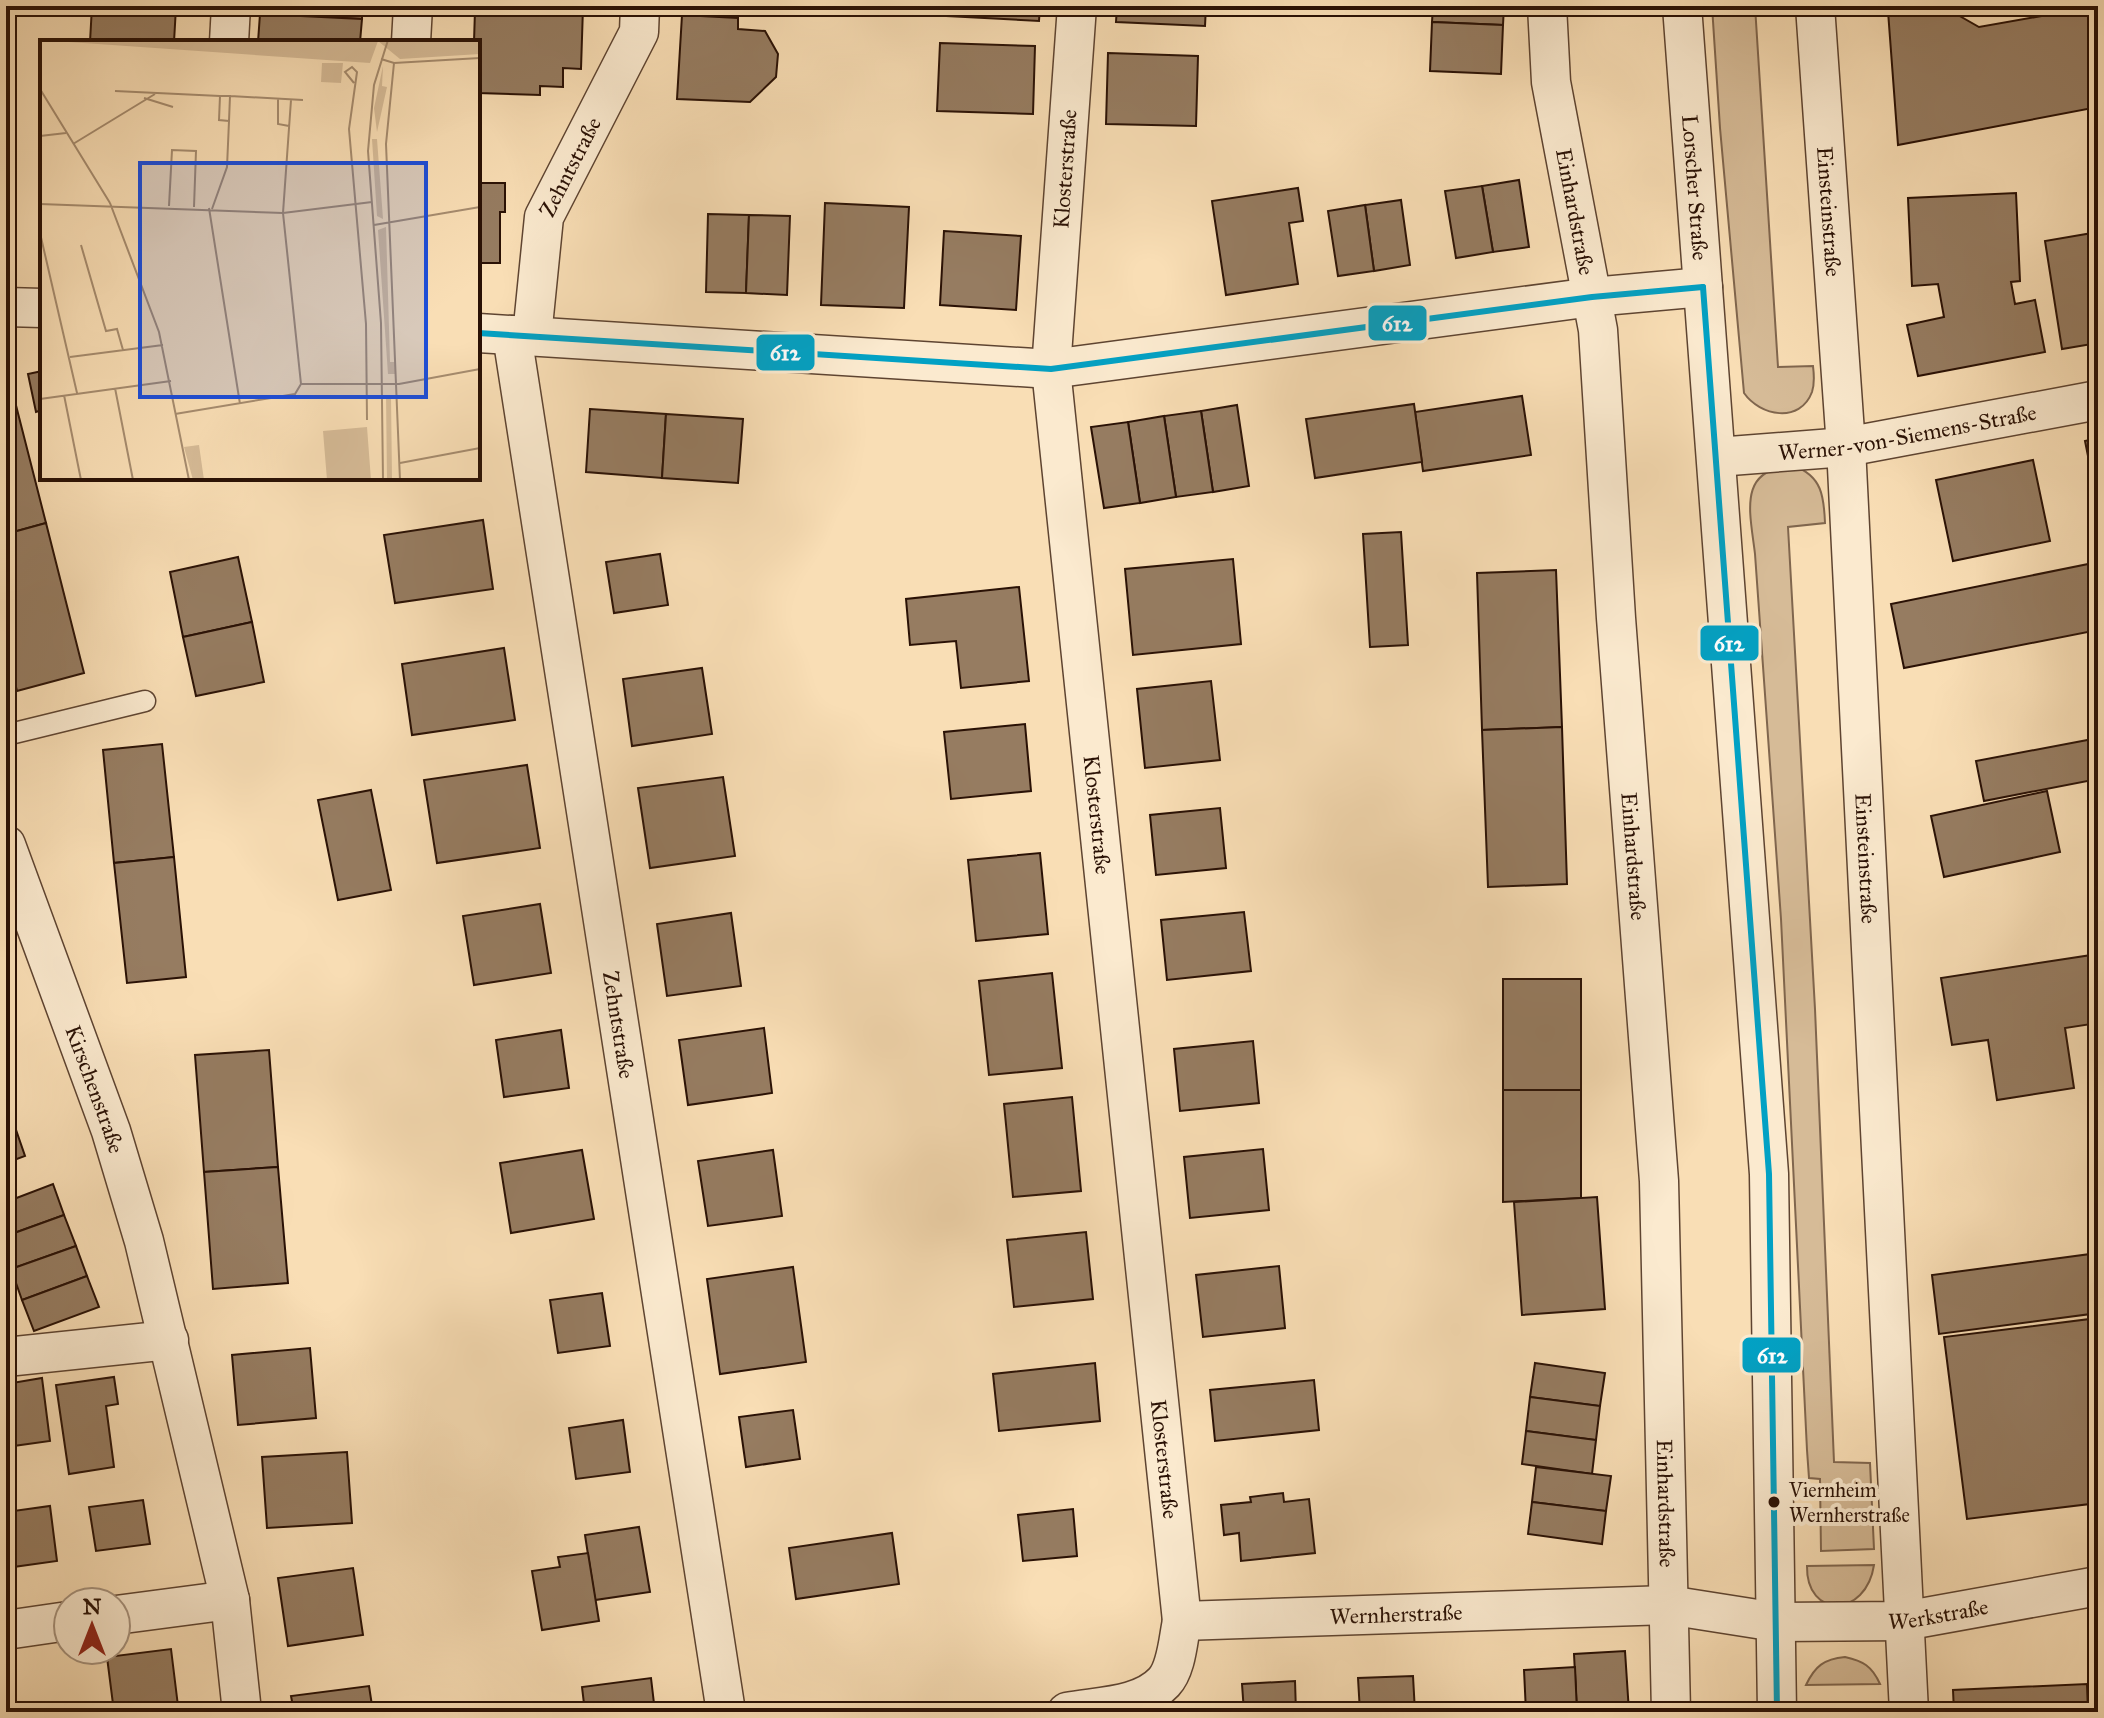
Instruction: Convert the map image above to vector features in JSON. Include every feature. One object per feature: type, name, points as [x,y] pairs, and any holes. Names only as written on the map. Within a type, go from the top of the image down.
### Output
[{"type":"street","points":[[229,40],[231,6]]},
{"type":"street","points":[[411,40],[413,6]]},
{"type":"street","name":"Zehntstraße","points":[[640,6],[639,32],[544,217],[507,335],[726,1712]]},
{"type":"street","name":"Klosterstraße","points":[[1077,6],[1051,369],[1182,1621]]},
{"type":"street","name":"Einhardstraße","points":[[1547,6],[1551,82],[1598,330],[1616,618],[1659,1181],[1671,1712]]},
{"type":"street","name":"Lorscher Straße","points":[[1682,6],[1769,1174],[1777,1712]]},
{"type":"street","name":"Einsteinstraße","points":[[1815,6],[1846,447],[1909,1712]]},
{"type":"street","points":[[507,335],[1051,369],[1592,297],[1703,287]]},
{"type":"street","points":[[6,307],[40,308]]},
{"type":"street","name":"Werner-von-Siemens-Straße","points":[[1717,457],[1846,447],[2098,400]]},
{"type":"street","name":"Kirschenstraße","points":[[6,845],[111,1131],[144,1241],[230,1600],[242,1712]]},
{"type":"street","points":[[6,1357],[169,1340]]},
{"type":"street","name":"Werkstraße","points":[[1776,1622],[1904,1621],[2098,1586]]},
{"type":"street","points":[[132,1613],[230,1600]]},
{"type":"street","name":"Wernherstraße","points":[[1182,1621],[1668,1605],[1776,1622]]},
{"type":"street","points":[[1067,1712],[1141,1698],[1165,1681],[1175,1657],[1182,1621]]},
{"type":"street","points":[[6,1630],[52,1623]]},
{"type":"lane","points":[[6,735],[145,701]]},
{"type":"shaded area","points":[[1712,6],[1755,6],[1778,367],[1813,366],[1814,372],[1813,389],[1806,402],[1799,409],[1789,412],[1769,411],[1751,401],[1744,393]]},
{"type":"shaded area","points":[[1794,466],[1811,475],[1820,488],[1825,523],[1788,527],[1815,1009],[1834,1462],[1870,1463],[1874,1549],[1821,1551],[1820,1479],[1809,1478],[1781,919],[1750,508],[1755,484],[1763,475]]},
{"type":"shaded area","points":[[1874,1565],[1869,1582],[1860,1595],[1849,1603],[1826,1603],[1816,1596],[1809,1583],[1807,1566]]},
{"type":"shaded area","points":[[1845,1657],[1866,1665],[1880,1684],[1806,1685],[1821,1665]]},
{"type":"building","points":[[6,6],[12,6],[6,107]]},
{"type":"building","points":[[92,6],[176,7],[174,40],[90,40]]},
{"type":"building","points":[[281,6],[362,6],[362,19],[280,15]]},
{"type":"building","points":[[493,6],[583,7],[581,69],[563,68],[563,87],[540,86],[540,95],[480,93],[480,40],[474,40],[475,10],[493,11]]},
{"type":"building","points":[[947,6],[1040,6],[1039,21],[947,16]]},
{"type":"building","points":[[1117,6],[1206,6],[1205,26],[1116,22]]},
{"type":"building","points":[[1433,6],[1504,6],[1503,25],[1432,22]]},
{"type":"building","points":[[1942,6],[1979,27],[2098,6],[2098,107],[1898,145],[1888,11]]},
{"type":"building","points":[[260,14],[362,19],[360,40],[258,40]]},
{"type":"building","points":[[682,15],[738,18],[738,29],[765,31],[778,54],[776,77],[750,102],[677,99]]},
{"type":"building","points":[[1432,22],[1503,25],[1501,74],[1430,71]]},
{"type":"building","points":[[940,43],[1035,46],[1033,114],[937,111]]},
{"type":"building","points":[[1108,53],[1198,56],[1196,126],[1106,124]]},
{"type":"building","points":[[1519,180],[1529,247],[1493,252],[1482,186]]},
{"type":"building","points":[[480,183],[505,183],[505,212],[500,212],[500,263],[480,263]]},
{"type":"building","points":[[1482,186],[1493,252],[1456,258],[1445,191]]},
{"type":"building","points":[[1298,188],[1303,221],[1289,223],[1298,284],[1226,295],[1212,201]]},
{"type":"building","points":[[2016,193],[2020,281],[2011,282],[2015,304],[2035,300],[2045,352],[1918,376],[1907,325],[1944,317],[1938,284],[1912,286],[1908,198]]},
{"type":"building","points":[[1401,200],[1410,265],[1374,271],[1365,205]]},
{"type":"building","points":[[825,203],[909,207],[904,308],[821,305]]},
{"type":"building","points":[[1365,205],[1374,271],[1338,276],[1328,211]]},
{"type":"building","points":[[708,214],[749,215],[746,293],[706,292]]},
{"type":"building","points":[[749,215],[790,216],[787,295],[746,293]]},
{"type":"building","points":[[944,231],[1021,236],[1016,310],[940,305]]},
{"type":"building","points":[[2098,232],[2098,343],[2062,349],[2045,241]]},
{"type":"building","points":[[40,371],[40,411],[36,412],[28,374]]},
{"type":"building","points":[[6,375],[46,523],[6,534]]},
{"type":"building","points":[[1522,396],[1531,455],[1423,471],[1415,412]]},
{"type":"building","points":[[1414,404],[1422,462],[1315,478],[1306,419]]},
{"type":"building","points":[[1237,405],[1249,486],[1213,492],[1201,411]]},
{"type":"building","points":[[590,409],[666,414],[662,478],[586,472]]},
{"type":"building","points":[[1201,411],[1213,492],[1176,497],[1164,416]]},
{"type":"building","points":[[666,414],[743,419],[738,483],[662,478]]},
{"type":"building","points":[[1164,416],[1176,497],[1140,503],[1128,422]]},
{"type":"building","points":[[1128,422],[1140,503],[1104,508],[1091,427]]},
{"type":"building","points":[[2098,438],[2098,506],[2085,441]]},
{"type":"building","points":[[2033,460],[2050,541],[1953,561],[1936,480]]},
{"type":"building","points":[[483,520],[493,589],[395,603],[384,535]]},
{"type":"building","points":[[46,523],[84,673],[17,691],[6,648],[6,534]]},
{"type":"building","points":[[1401,532],[1408,645],[1370,647],[1363,534]]},
{"type":"building","points":[[660,554],[668,605],[614,613],[606,562]]},
{"type":"building","points":[[238,557],[252,622],[183,637],[170,572]]},
{"type":"building","points":[[1233,559],[1241,644],[1133,655],[1125,569]]},
{"type":"building","points":[[2098,562],[2098,630],[1904,668],[1891,604]]},
{"type":"building","points":[[1556,570],[1562,727],[1482,730],[1477,573]]},
{"type":"building","points":[[1019,587],[1029,681],[961,688],[956,641],[910,645],[906,599]]},
{"type":"building","points":[[252,622],[264,682],[196,696],[183,637]]},
{"type":"building","points":[[504,648],[515,720],[412,735],[402,664]]},
{"type":"building","points":[[702,668],[712,734],[632,746],[623,679]]},
{"type":"building","points":[[1211,681],[1220,760],[1145,768],[1137,689]]},
{"type":"building","points":[[1025,724],[1031,791],[951,799],[944,732]]},
{"type":"building","points":[[1562,727],[1567,884],[1488,887],[1482,730]]},
{"type":"building","points":[[2098,738],[2098,779],[1984,801],[1976,761]]},
{"type":"building","points":[[162,744],[174,857],[114,863],[103,750]]},
{"type":"building","points":[[527,765],[540,848],[437,863],[424,780]]},
{"type":"building","points":[[723,777],[735,856],[650,868],[638,788]]},
{"type":"building","points":[[371,790],[391,890],[338,900],[318,800]]},
{"type":"building","points":[[2047,791],[2060,852],[1944,877],[1931,816]]},
{"type":"building","points":[[1220,808],[1226,868],[1156,875],[1150,815]]},
{"type":"building","points":[[1040,853],[1048,934],[976,941],[968,860]]},
{"type":"building","points":[[174,857],[186,977],[127,983],[114,863]]},
{"type":"building","points":[[540,904],[551,973],[474,985],[463,916]]},
{"type":"building","points":[[1244,912],[1251,971],[1167,980],[1161,920]]},
{"type":"building","points":[[731,913],[741,986],[667,996],[657,924]]},
{"type":"building","points":[[2098,954],[2098,1023],[2065,1028],[2074,1088],[1997,1100],[1988,1040],[1952,1045],[1941,978]]},
{"type":"building","points":[[1052,973],[1062,1068],[989,1075],[979,981]]},
{"type":"building","points":[[1503,979],[1581,979],[1581,1090],[1503,1090]]},
{"type":"building","points":[[764,1028],[772,1093],[688,1105],[679,1040]]},
{"type":"building","points":[[561,1030],[569,1088],[504,1097],[496,1040]]},
{"type":"building","points":[[1253,1041],[1259,1103],[1180,1111],[1174,1049]]},
{"type":"building","points":[[269,1050],[278,1167],[204,1172],[195,1055]]},
{"type":"building","points":[[1503,1090],[1581,1090],[1581,1198],[1503,1202]]},
{"type":"building","points":[[1072,1097],[1081,1191],[1013,1197],[1004,1104]]},
{"type":"building","points":[[14,1124],[25,1156],[6,1163],[6,1127]]},
{"type":"building","points":[[1263,1149],[1269,1210],[1190,1218],[1184,1157]]},
{"type":"building","points":[[582,1150],[594,1219],[511,1233],[500,1163]]},
{"type":"building","points":[[773,1150],[782,1216],[708,1226],[698,1161]]},
{"type":"building","points":[[278,1167],[288,1283],[213,1289],[204,1172]]},
{"type":"building","points":[[53,1184],[64,1215],[6,1236],[6,1202]]},
{"type":"building","points":[[1597,1197],[1605,1309],[1522,1315],[1514,1202]]},
{"type":"building","points":[[64,1215],[76,1246],[11,1269],[6,1255],[6,1236]]},
{"type":"building","points":[[1086,1232],[1093,1299],[1014,1307],[1007,1240]]},
{"type":"building","points":[[76,1246],[87,1276],[22,1300],[11,1269]]},
{"type":"building","points":[[2098,1253],[2098,1313],[1939,1334],[1932,1275]]},
{"type":"building","points":[[1279,1266],[1285,1328],[1203,1337],[1196,1275]]},
{"type":"building","points":[[793,1267],[806,1362],[720,1374],[707,1279]]},
{"type":"building","points":[[87,1276],[99,1307],[34,1331],[22,1300]]},
{"type":"building","points":[[602,1293],[610,1346],[558,1353],[550,1300]]},
{"type":"building","points":[[2098,1318],[2098,1503],[1967,1519],[1944,1337]]},
{"type":"building","points":[[310,1348],[316,1418],[238,1425],[232,1355]]},
{"type":"building","points":[[1095,1363],[1100,1421],[999,1431],[993,1374]]},
{"type":"building","points":[[1535,1363],[1605,1373],[1600,1406],[1530,1397]]},
{"type":"building","points":[[114,1377],[118,1404],[106,1406],[114,1467],[69,1474],[56,1385]]},
{"type":"building","points":[[42,1378],[50,1441],[6,1447],[6,1384]]},
{"type":"building","points":[[1314,1380],[1319,1430],[1215,1441],[1210,1390]]},
{"type":"building","points":[[1530,1397],[1600,1406],[1596,1440],[1526,1431]]},
{"type":"building","points":[[793,1410],[800,1459],[746,1467],[739,1417]]},
{"type":"building","points":[[623,1420],[630,1472],[576,1479],[569,1428]]},
{"type":"building","points":[[1526,1431],[1596,1440],[1592,1474],[1522,1464]]},
{"type":"building","points":[[347,1452],[352,1523],[267,1528],[262,1457]]},
{"type":"building","points":[[1536,1467],[1611,1476],[1606,1511],[1532,1502]]},
{"type":"building","points":[[1283,1493],[1284,1502],[1309,1499],[1315,1553],[1241,1561],[1239,1533],[1224,1535],[1221,1505],[1251,1502],[1250,1497]]},
{"type":"building","points":[[143,1500],[150,1544],[96,1551],[89,1507]]},
{"type":"building","points":[[1532,1502],[1606,1511],[1602,1544],[1528,1534]]},
{"type":"building","points":[[50,1506],[57,1561],[6,1568],[6,1512]]},
{"type":"building","points":[[1073,1509],[1077,1556],[1023,1561],[1018,1515]]},
{"type":"building","points":[[639,1527],[650,1592],[595,1600],[585,1535]]},
{"type":"building","points":[[892,1533],[899,1584],[796,1599],[789,1548]]},
{"type":"building","points":[[588,1553],[599,1621],[542,1630],[532,1571],[560,1567],[558,1557]]},
{"type":"building","points":[[353,1568],[363,1635],[288,1646],[278,1578]]},
{"type":"building","points":[[171,1649],[178,1706],[114,1712],[108,1666],[132,1666],[132,1654]]},
{"type":"building","points":[[1625,1651],[1629,1712],[1577,1712],[1574,1654]]},
{"type":"building","points":[[1575,1667],[1577,1712],[1526,1712],[1524,1670]]},
{"type":"building","points":[[1413,1676],[1415,1712],[1360,1712],[1358,1678]]},
{"type":"building","points":[[651,1678],[655,1712],[585,1712],[582,1687]]},
{"type":"building","points":[[1295,1681],[1296,1712],[1244,1712],[1242,1684]]},
{"type":"building","points":[[2087,1684],[2088,1712],[1954,1712],[1953,1690]]},
{"type":"building","points":[[369,1686],[373,1712],[294,1712],[291,1696]]},
{"type":"transit line","name":"612","points":[[1703,287],[1769,1174],[1777,1712]]},
{"type":"transit line","name":"612","points":[[480,333],[1051,369],[1592,297],[1703,287]]},
{"type":"place","name":"Viernheim Wernherstraße","points":[[1774,1502]]}]
